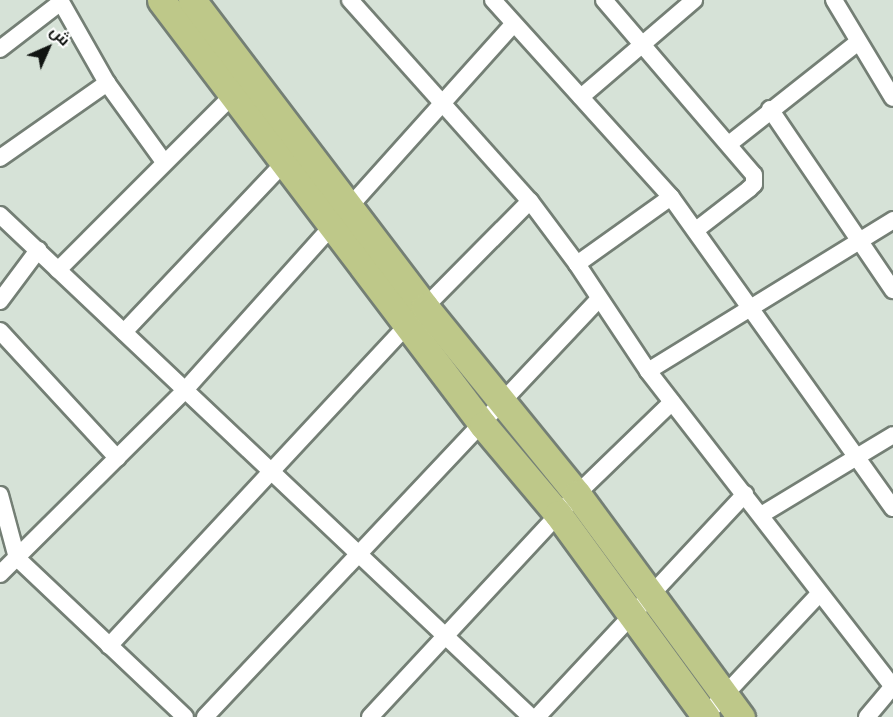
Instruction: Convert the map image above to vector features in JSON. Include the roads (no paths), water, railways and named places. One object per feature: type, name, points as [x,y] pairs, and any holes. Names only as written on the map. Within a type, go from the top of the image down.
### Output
[{"type":"main road","points":[[161,0],[234,94],[332,229],[502,401],[577,494],[741,717]]},
{"type":"main road","points":[[195,1],[348,206],[483,425],[558,514],[705,717]]},
{"type":"street","points":[[350,0],[439,103],[530,201],[577,264],[598,300],[648,371],[761,515],[819,594],[893,686],[867,717]]},
{"type":"street","points":[[493,0],[671,197],[696,230],[749,311],[893,508]]},
{"type":"street","points":[[604,0],[640,45],[752,171],[754,184],[696,230]]},
{"type":"street","points":[[581,97],[694,0]]},
{"type":"street","points":[[834,0],[893,98]]},
{"type":"street","points":[[0,49],[63,1],[107,83],[164,162]]},
{"type":"street","points":[[0,574],[185,390],[332,229],[348,206],[439,103],[513,24]]},
{"type":"street","points":[[729,144],[770,109],[858,42]]},
{"type":"street","points":[[0,158],[107,83]]},
{"type":"street","points":[[58,270],[234,94]]},
{"type":"street","points":[[770,109],[893,290]]},
{"type":"street","points":[[124,332],[284,163]]},
{"type":"street","points":[[577,264],[671,197]]},
{"type":"street","points":[[109,646],[416,316],[530,201]]},
{"type":"street","points":[[0,214],[531,717]]},
{"type":"street","points":[[648,371],[749,311],[893,219]]},
{"type":"street","points":[[0,301],[38,250]]},
{"type":"street","points":[[205,717],[357,553],[483,425],[502,401],[598,300]]},
{"type":"street","points":[[0,331],[117,458]]},
{"type":"street","points":[[370,717],[577,494],[672,402]]},
{"type":"street","points":[[761,515],[857,459],[893,435]]},
{"type":"street","points":[[0,495],[17,558],[185,717]]},
{"type":"street","points":[[537,717],[745,495]]},
{"type":"street","points":[[705,717],[819,594]]}]
